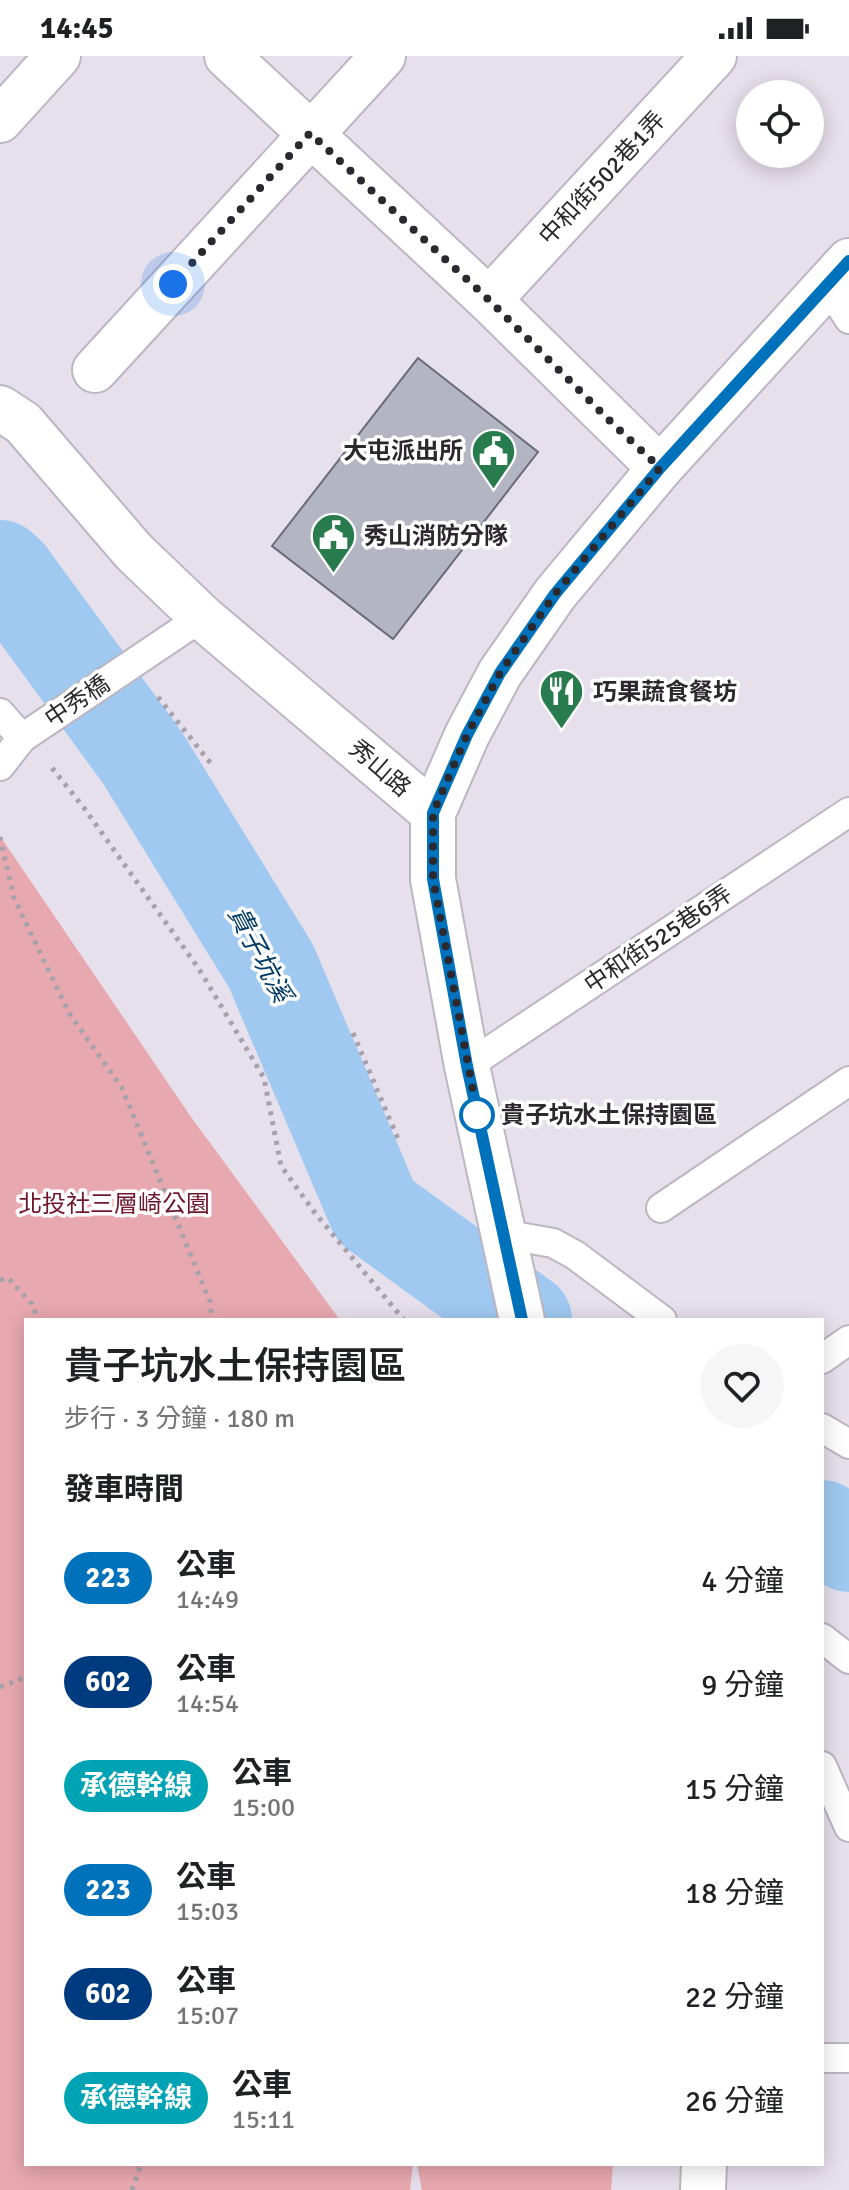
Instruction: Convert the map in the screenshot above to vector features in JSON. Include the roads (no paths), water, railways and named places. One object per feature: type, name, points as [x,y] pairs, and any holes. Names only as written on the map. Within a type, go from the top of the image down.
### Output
[{"type":"street","points":[[0,120],[58,56]]},
{"type":"street","points":[[227,56],[489,300],[660,468]]},
{"type":"street","points":[[95,370],[383,56]]},
{"type":"street","name":"中和街502巷1弄","points":[[489,300],[714,56]]},
{"type":"street","points":[[433,813],[467,735],[500,673],[555,594],[660,468],[842,288]]},
{"type":"street","name":"秀山路","points":[[0,408],[23,423],[134,552],[202,617],[433,813],[433,879],[467,1066],[522,1318]]},
{"type":"street","points":[[703,2190],[704,2166]]},
{"type":"lane","name":"中秀橋","points":[[0,766],[22,738],[202,617]]},
{"type":"lane","points":[[0,713],[22,738]]},
{"type":"lane","name":"中和街525巷6弄","points":[[467,1066],[849,812]]},
{"type":"lane","points":[[661,1208],[849,1081]]},
{"type":"lane","points":[[506,1248],[553,1243],[575,1255],[659,1318]]},
{"type":"lane","points":[[824,1358],[849,1340]]},
{"type":"lane","points":[[824,1429],[849,1444]]},
{"type":"lane","points":[[824,1640],[849,1659]]},
{"type":"lane","points":[[824,1771],[849,1827]]},
{"type":"lane","points":[[824,2058],[849,2058]]},
{"type":"waterway","name":"貴子坑溪","points":[[0,567],[142,757],[271,966],[375,1211],[522,1318]]},
{"type":"waterway","name":"貴子坑溪","points":[[824,1528],[849,1545]]},
{"type":"place","name":"大屯派出所","points":[[494,490]]},
{"type":"place","name":"秀山消防分隊","points":[[333,575]]},
{"type":"place","name":"巧果蔬食餐坊","points":[[562,731]]},
{"type":"place","name":"貴子坑水土保持園區","points":[[477,1115]]},
{"type":"park label","name":"北投社三層崎公園","points":[[114,1204]]}]
